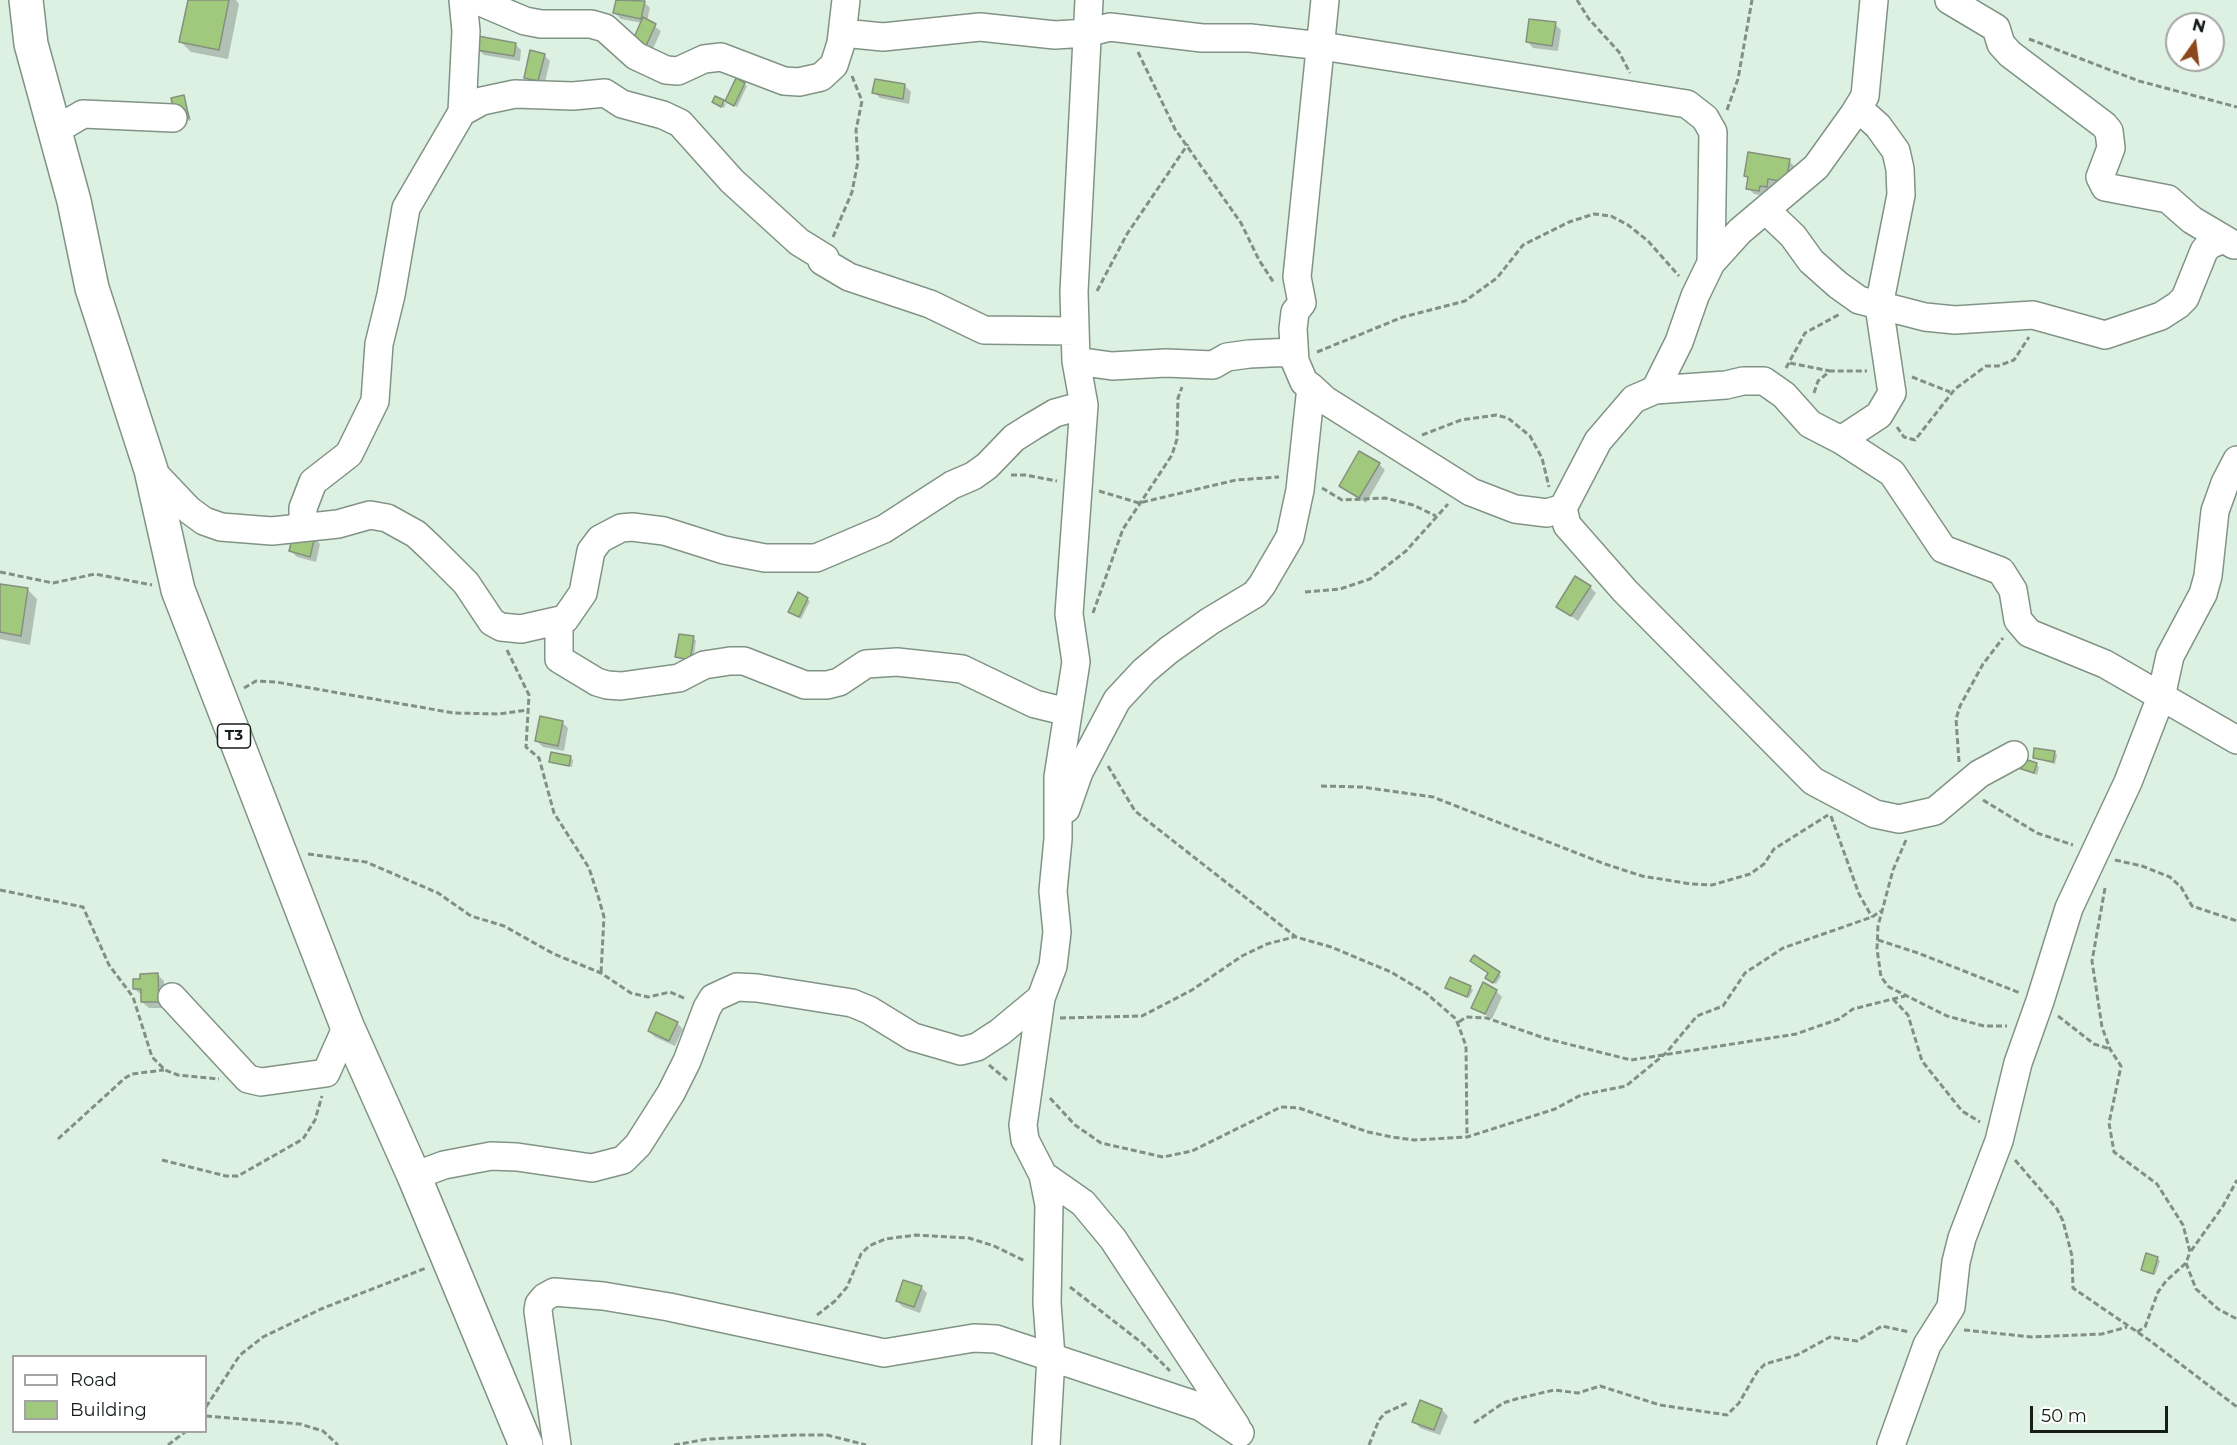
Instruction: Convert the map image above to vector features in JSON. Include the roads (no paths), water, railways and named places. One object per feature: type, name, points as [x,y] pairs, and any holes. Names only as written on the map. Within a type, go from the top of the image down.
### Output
[{"type":"highway","name":"T3","points":[[26,0],[31,44],[75,201],[95,299],[151,470],[178,590],[347,1026],[414,1176],[526,1445]]},
{"type":"street","points":[[303,527],[303,507],[313,482],[349,454],[375,401],[379,344],[391,295],[406,208],[462,112],[466,31],[463,0]]},
{"type":"street","points":[[476,0],[525,21],[541,24],[591,24],[605,28],[636,56],[666,70],[678,70],[704,59],[721,57],[790,82],[807,82],[830,70],[847,32],[846,0]]},
{"type":"street","points":[[1046,1445],[1051,1357],[1048,1272],[1049,1205],[1043,1175],[1025,1140],[1023,1125],[1040,1011],[1053,966],[1058,932],[1053,891],[1058,839],[1058,777],[1076,662],[1070,614],[1084,405],[1076,361],[1075,326],[1089,0]]},
{"type":"street","points":[[1058,839],[1071,792],[1117,700],[1144,670],[1210,621],[1246,601],[1262,585],[1290,537],[1300,490],[1307,385],[1293,352],[1295,312],[1302,303],[1297,277],[1309,179],[1312,116],[1322,46],[1325,0]]},
{"type":"street","points":[[1655,390],[1679,342],[1695,296],[1711,263],[1740,231],[1816,167],[1865,96],[1869,73],[1874,0]]},
{"type":"street","points":[[1949,0],[1996,28],[2001,44],[2010,54],[2109,131],[2111,148],[2100,177],[2105,187],[2168,200],[2192,220],[2230,243]]},
{"type":"street","points":[[847,32],[882,37],[980,27],[1041,35],[1087,33],[1102,27],[1130,28],[1202,38],[1250,38],[1322,46],[1687,104],[1705,118],[1713,132],[1711,263]]},
{"type":"street","points":[[462,112],[482,101],[515,94],[573,96],[599,92],[622,104],[663,115],[680,123],[732,181],[799,242],[825,258],[822,261],[849,277],[930,304],[984,330],[1075,326]]},
{"type":"street","points":[[1841,440],[1879,415],[1890,388],[1869,303],[1901,195],[1900,169],[1896,151],[1878,126],[1858,108]]},
{"type":"street","points":[[54,131],[83,114],[173,118]]},
{"type":"street","points":[[1769,207],[1773,216],[1793,236],[1811,261],[1838,285],[1869,303],[1925,317],[1955,320],[1980,320],[2019,314],[2036,316],[2105,335],[2161,316],[2185,298],[2204,251],[2210,245],[2230,243]]},
{"type":"street","points":[[1076,361],[1112,366],[1166,363],[1213,364],[1227,357],[1293,352]]},
{"type":"street","points":[[1561,510],[1598,441],[1634,399],[1655,390],[1764,381],[1784,395],[1810,424],[1841,440],[1892,473],[1943,549],[2001,571],[2013,590],[2018,620],[2029,633],[2105,664],[2237,740]]},
{"type":"street","points":[[1307,385],[1325,400],[1471,492],[1515,509],[1538,512],[1561,510]]},
{"type":"street","points":[[1068,712],[1035,704],[963,669],[897,662],[866,664],[839,682],[828,685],[805,685],[744,661],[730,661],[710,663],[679,678],[621,686],[607,685],[597,682],[559,659],[559,623],[565,619],[583,593],[591,551],[600,539],[621,528],[632,526],[664,531],[724,550],[765,558],[816,558],[884,529],[952,485],[973,476],[987,466],[1014,438],[1055,413],[1084,405]]},
{"type":"street","points":[[1891,1445],[1932,1338],[1952,1307],[1956,1262],[1962,1238],[1999,1140],[2018,1063],[2040,1001],[2068,908],[2112,820],[2162,697],[2170,656],[2203,594],[2208,576],[2215,511],[2225,483],[2237,460]]},
{"type":"street","points":[[151,470],[189,510],[211,524],[272,531],[338,524],[370,515],[379,515],[398,522],[416,534],[447,563],[466,584],[480,608],[496,625],[508,628],[528,628],[565,619]]},
{"type":"street","points":[[1561,510],[1567,525],[1625,591],[1813,781],[1875,814],[1899,819],[1935,811],[1970,781],[2014,755]]},
{"type":"street","points":[[414,1176],[444,1165],[491,1156],[516,1157],[592,1168],[623,1160],[638,1145],[670,1093],[687,1061],[713,998],[737,987],[758,988],[852,1003],[869,1010],[913,1037],[961,1051],[976,1047],[1020,1018],[1040,1011]]},
{"type":"street","points":[[172,997],[248,1079],[261,1082],[326,1073],[330,1069],[347,1026]]},
{"type":"street","points":[[1043,1175],[1083,1203],[1113,1239],[1203,1371],[1246,1439]]},
{"type":"street","points":[[557,1445],[538,1311],[544,1297],[554,1292],[603,1296],[669,1307],[884,1353],[974,1338],[996,1340],[1201,1407],[1246,1439]]}]
